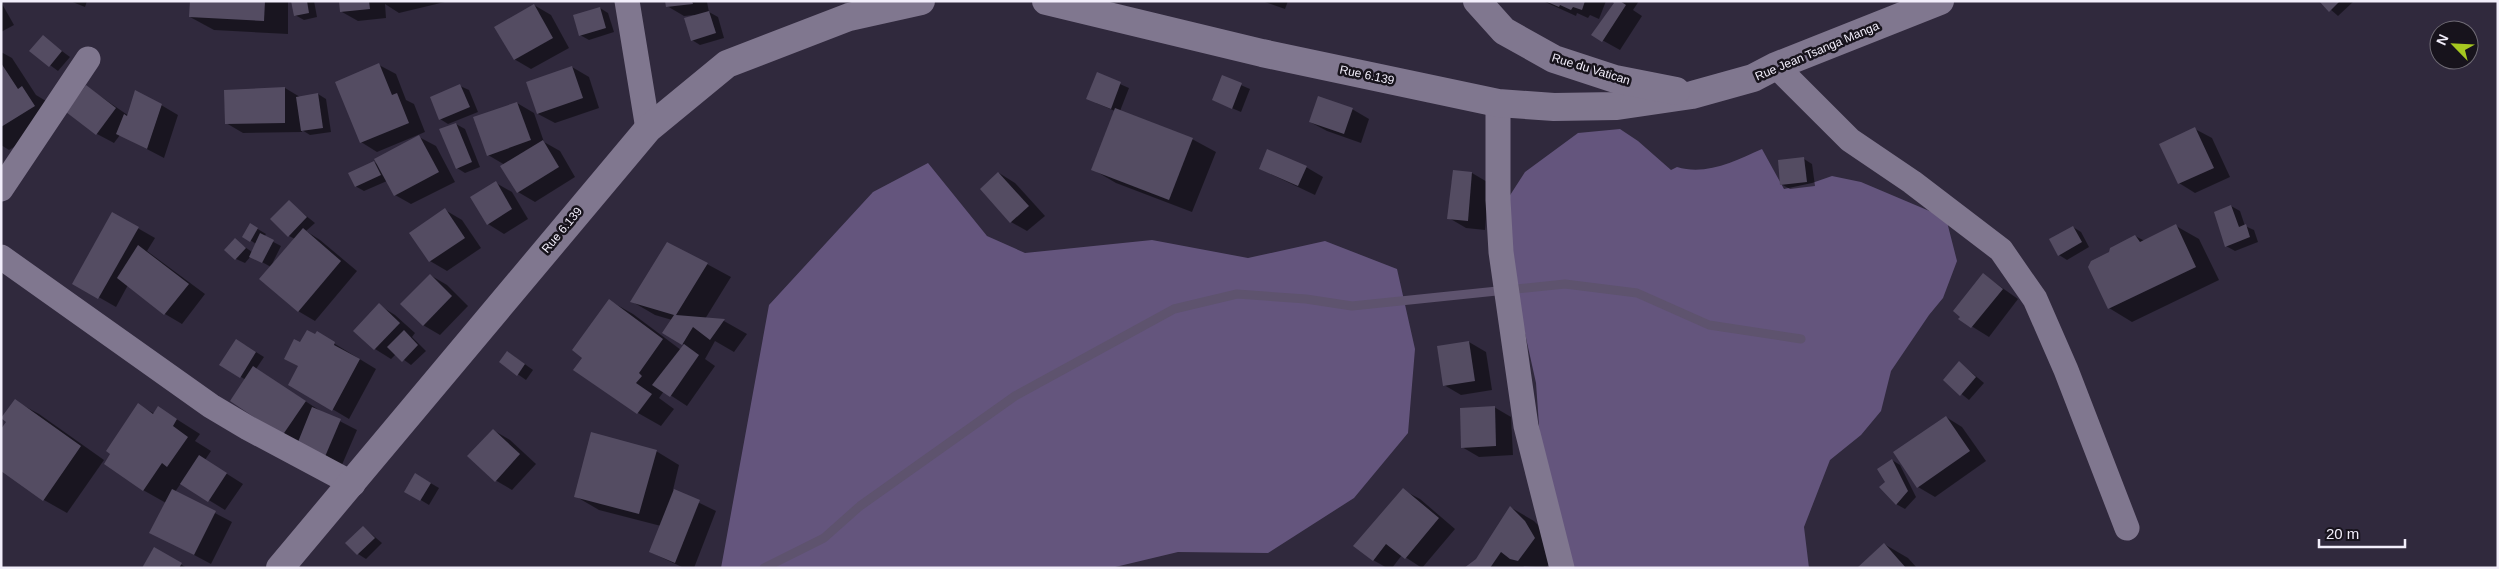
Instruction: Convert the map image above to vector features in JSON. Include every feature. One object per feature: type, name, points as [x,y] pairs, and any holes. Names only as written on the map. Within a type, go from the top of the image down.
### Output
[{"type":"street","points":[[627,1],[648,129]]},
{"type":"street","name":"Rue 6.139","points":[[280,568],[648,129],[727,64],[847,9],[921,1]]},
{"type":"street","name":"Rue 6.139","points":[[1046,1],[1262,53],[1498,103],[1554,107],[1617,106],[1692,95]]},
{"type":"street","name":"Rue du Vatican","points":[[1478,1],[1504,31],[1554,59],[1615,79],[1692,95]]},
{"type":"street","name":"Rue Jean Tsanga Manga","points":[[1692,95],[1753,78],[1776,66],[1940,1]]},
{"type":"street","points":[[1,189],[88,59]]},
{"type":"street","points":[[1776,66],[1850,140],[1912,182],[2001,250],[2035,299],[2066,370],[2127,528]]},
{"type":"street","points":[[1498,103],[1498,200],[1501,252],[1526,426],[1562,568]]},
{"type":"street","points":[[1,257],[211,406],[352,484]]},
{"type":"shaded area","points":[[1620,129],[1638,141],[1671,170],[1677,167],[1699,170],[1720,166],[1762,149],[1784,189],[1812,183],[1832,176],[1861,182],[1946,218],[1957,261],[1943,298],[1929,315],[1891,371],[1881,411],[1861,435],[1830,460],[1804,527],[1809,568],[1554,568],[1543,482],[1536,383],[1500,221],[1505,203],[1525,172],[1578,133]]},
{"type":"shaded area","points":[[928,163],[987,236],[1025,253],[1152,240],[1248,258],[1325,241],[1397,269],[1415,349],[1408,433],[1354,498],[1268,553],[1178,552],[1111,568],[721,568],[769,305],[873,192]]},
{"type":"building","points":[[190,1],[265,1],[264,21],[189,17]]},
{"type":"building","points":[[291,1],[307,1],[309,13],[294,16]]},
{"type":"building","points":[[339,1],[369,1],[370,9],[340,12]]},
{"type":"building","points":[[665,1],[692,1],[693,4],[666,7]]},
{"type":"building","points":[[1545,1],[1585,1],[1582,10],[1573,7],[1571,10]]},
{"type":"building","points":[[1612,1],[1620,1],[1626,5],[1602,42],[1591,35],[1614,3]]},
{"type":"building","points":[[2319,1],[2340,1],[2329,12]]},
{"type":"building","points":[[534,4],[553,38],[514,60],[494,27]]},
{"type":"building","points":[[600,7],[606,28],[579,36],[573,15]]},
{"type":"building","points":[[709,11],[716,33],[691,41],[684,18]]},
{"type":"building","points":[[43,35],[62,51],[49,67],[29,51]]},
{"type":"building","points":[[1,63],[18,89],[22,86],[35,106],[1,127]]},
{"type":"building","points":[[379,63],[392,95],[397,93],[409,123],[360,143],[335,82]]},
{"type":"building","points":[[572,66],[583,98],[537,114],[526,82]]},
{"type":"building","points":[[1097,72],[1121,82],[1111,109],[1086,99]]},
{"type":"building","points":[[1222,75],[1242,83],[1232,109],[1212,100]]},
{"type":"building","points":[[460,84],[470,107],[439,120],[430,97]]},
{"type":"building","points":[[86,85],[116,108],[96,135],[66,112]]},
{"type":"building","points":[[285,87],[285,123],[225,124],[224,90]]},
{"type":"building","points":[[135,90],[162,104],[147,149],[116,134],[124,114],[127,116]]},
{"type":"building","points":[[318,93],[323,128],[301,131],[296,97]]},
{"type":"building","points":[[1318,96],[1353,108],[1344,134],[1309,122]]},
{"type":"building","points":[[517,102],[531,140],[487,156],[473,117]]},
{"type":"building","points":[[1115,108],[1193,138],[1169,200],[1091,170]]},
{"type":"building","points":[[456,123],[472,162],[456,169],[439,129]]},
{"type":"building","points":[[2195,127],[2214,168],[2178,184],[2159,144]]},
{"type":"building","points":[[419,135],[439,172],[394,196],[374,159]]},
{"type":"building","points":[[543,140],[559,167],[517,193],[500,166]]},
{"type":"building","points":[[1267,149],[1307,166],[1298,186],[1259,169]]},
{"type":"building","points":[[1804,157],[1807,182],[1780,185],[1778,160]]},
{"type":"building","points":[[374,161],[381,175],[355,187],[348,173]]},
{"type":"building","points":[[1453,170],[1472,172],[1468,221],[1447,219]]},
{"type":"building","points":[[998,172],[1029,206],[1010,223],[980,189]]},
{"type":"building","points":[[496,181],[512,209],[487,225],[470,197]]},
{"type":"building","points":[[289,200],[307,217],[288,237],[270,219]]},
{"type":"building","points":[[2231,205],[2239,227],[2246,224],[2250,237],[2225,247],[2214,212]]},
{"type":"building","points":[[445,208],[465,238],[429,262],[409,233]]},
{"type":"building","points":[[112,212],[139,227],[98,299],[72,284]]},
{"type":"building","points":[[250,223],[258,228],[250,242],[242,237]]},
{"type":"building","points":[[2176,224],[2196,267],[2108,309],[2088,267],[2091,261],[2109,252],[2110,248],[2135,235],[2140,242]]},
{"type":"building","points":[[2073,226],[2082,242],[2058,256],[2049,239]]},
{"type":"building","points":[[303,228],[341,261],[298,312],[259,279]]},
{"type":"building","points":[[260,233],[274,240],[262,263],[249,257]]},
{"type":"building","points":[[235,238],[246,248],[235,260],[224,250]]},
{"type":"building","points":[[667,242],[708,263],[676,315],[725,319],[710,340],[693,327],[682,345],[662,333],[674,315],[630,302]]},
{"type":"building","points":[[138,245],[189,284],[164,315],[117,278]]},
{"type":"building","points":[[1983,273],[2003,289],[1971,328],[1958,319],[1960,317],[1953,311]]},
{"type":"building","points":[[430,274],[452,296],[423,326],[400,304]]},
{"type":"building","points":[[609,299],[663,339],[639,373],[642,376],[636,383],[652,394],[637,414],[573,370],[582,358],[572,350]]},
{"type":"building","points":[[379,303],[400,323],[374,350],[353,331]]},
{"type":"building","points":[[307,330],[315,334],[317,331],[335,342],[334,345],[360,359],[332,411],[288,385],[298,366],[284,359],[294,339],[300,342]]},
{"type":"building","points":[[404,330],[418,345],[402,362],[387,347]]},
{"type":"building","points":[[236,339],[256,352],[240,378],[219,365]]},
{"type":"building","points":[[1469,341],[1475,381],[1443,386],[1437,346]]},
{"type":"building","points":[[684,344],[699,355],[670,397],[652,385]]},
{"type":"building","points":[[507,351],[525,364],[517,376],[499,362]]},
{"type":"building","points":[[1959,361],[1976,377],[1960,396],[1943,380]]},
{"type":"building","points":[[253,366],[306,401],[282,436],[230,401]]},
{"type":"building","points":[[15,399],[81,446],[43,501],[1,471],[1,429],[6,422],[1,418]]},
{"type":"building","points":[[138,403],[153,414],[158,406],[177,419],[173,426],[188,437],[167,467],[162,463],[143,491],[104,464],[110,454],[106,451]]},
{"type":"building","points":[[1495,406],[1496,446],[1461,448],[1460,408]]},
{"type":"building","points":[[312,407],[341,419],[324,459],[296,447]]},
{"type":"building","points":[[1946,416],[1970,451],[1917,488],[1893,452]]},
{"type":"building","points":[[493,429],[520,454],[495,482],[467,456]]},
{"type":"building","points":[[591,432],[657,450],[639,514],[574,497]]},
{"type":"building","points":[[199,455],[227,473],[208,502],[180,484]]},
{"type":"building","points":[[1892,459],[1908,491],[1896,505],[1879,487],[1885,482],[1877,469]]},
{"type":"building","points":[[415,473],[431,483],[420,501],[404,492]]},
{"type":"building","points":[[1403,488],[1439,518],[1405,559],[1386,544],[1373,561],[1353,546]]},
{"type":"building","points":[[172,489],[216,511],[194,555],[149,533]]},
{"type":"building","points":[[674,489],[700,500],[675,563],[649,552]]},
{"type":"building","points":[[1510,506],[1525,521],[1535,538],[1518,561],[1510,559],[1501,552],[1490,568],[1464,568],[1476,559]]},
{"type":"building","points":[[363,526],[375,538],[357,555],[345,543]]},
{"type":"building","points":[[1884,543],[1906,568],[1857,568]]},
{"type":"building","points":[[154,547],[182,563],[179,568],[142,568]]},
{"type":"waterway","points":[[764,568],[824,538],[860,506],[1015,396],[1174,309],[1237,294],[1306,299],[1352,306],[1565,284],[1637,293],[1709,325],[1801,339]]}]
